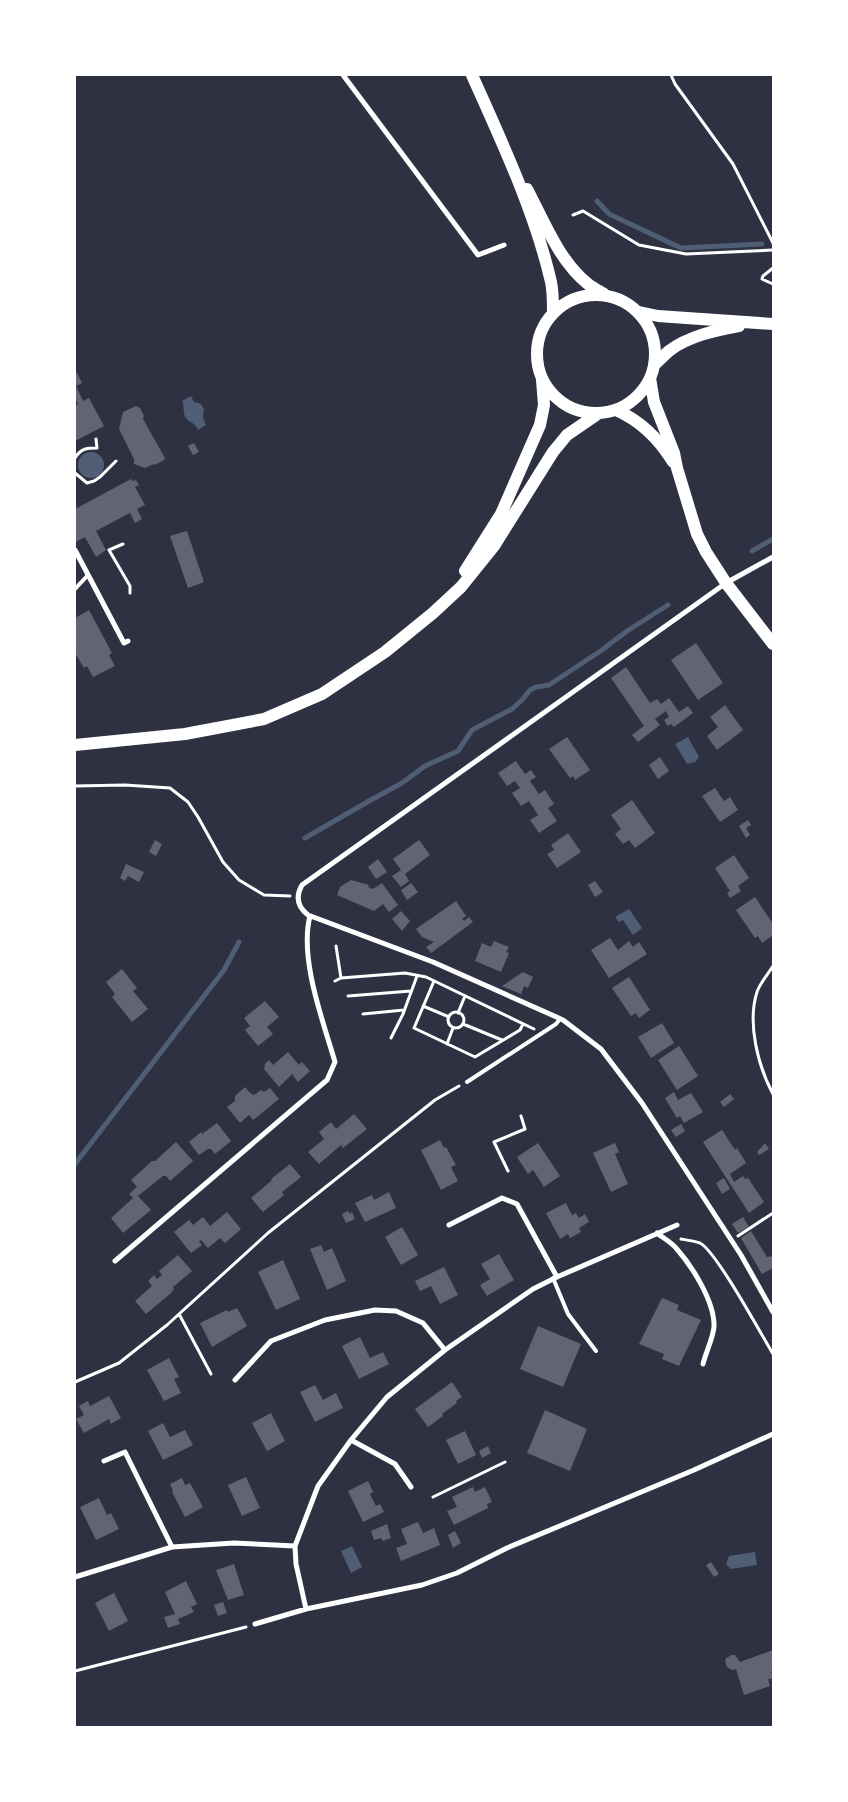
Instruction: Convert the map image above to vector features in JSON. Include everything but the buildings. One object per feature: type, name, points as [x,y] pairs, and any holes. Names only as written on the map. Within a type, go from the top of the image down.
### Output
[{"type":"main road","points":[[472,75],[500,139],[538,240],[552,283],[553,312]]},
{"type":"main road","points":[[500,139],[560,251],[576,273],[588,284],[605,295]]},
{"type":"main road","points":[[433,613],[461,578],[501,514],[540,425],[544,404],[542,380],[537,363],[537,345],[542,327],[553,312],[568,301],[586,295],[605,295],[618,298],[629,304],[648,323],[656,350],[655,364],[650,378],[642,392],[616,410],[598,413],[581,412],[566,405],[552,394],[542,380]]},
{"type":"main road","points":[[639,312],[658,316],[767,324]]},
{"type":"main road","points":[[655,364],[670,350],[688,340],[726,328],[767,324]]},
{"type":"main road","points":[[650,378],[654,402],[674,453],[698,534],[706,552],[726,583],[773,644]]},
{"type":"main road","points":[[616,410],[631,416],[648,430],[678,468]]},
{"type":"main road","points":[[75,745],[185,734],[264,719],[322,694],[386,652],[461,587],[494,546],[553,452],[567,435],[598,413]]},
{"type":"street","points":[[343,75],[478,255],[504,245]]},
{"type":"street","points":[[75,550],[124,643],[128,641]]},
{"type":"street","points":[[773,557],[726,583],[302,886],[298,897],[300,908],[310,916],[433,962],[560,1018],[601,1049],[642,1103],[732,1241],[773,1312]]},
{"type":"street","points":[[115,1261],[327,1080],[335,1062],[314,988],[307,944],[307,926],[310,916]]},
{"type":"street","points":[[449,1225],[502,1198],[517,1204],[555,1278]]},
{"type":"street","points":[[306,1609],[296,1564],[295,1546],[318,1486],[387,1397],[445,1350],[533,1289],[677,1225]]},
{"type":"street","points":[[659,1233],[675,1247],[690,1266],[704,1290],[713,1314],[714,1328],[703,1364]]},
{"type":"street","points":[[235,1380],[271,1341],[325,1320],[375,1310],[396,1311],[423,1323],[445,1350]]},
{"type":"street","points":[[255,1624],[306,1609],[422,1585],[457,1573],[507,1548],[694,1470],[773,1434]]},
{"type":"street","points":[[352,1440],[395,1464],[411,1487]]},
{"type":"street","points":[[104,1461],[125,1452],[172,1548]]},
{"type":"street","points":[[75,1577],[172,1548],[234,1543],[295,1546]]},
{"type":"lane","points":[[75,589],[88,575]]},
{"type":"lane","points":[[467,1082],[556,1024],[560,1018]]},
{"type":"lane","points":[[555,1278],[568,1314],[596,1351]]},
{"type":"path","points":[[671,75],[675,84],[732,164],[773,243]]},
{"type":"path","points":[[573,215],[583,211],[639,245],[686,254],[773,250]]},
{"type":"path","points":[[773,268],[762,279],[773,284]]},
{"type":"path","points":[[75,458],[80,451],[87,448],[97,448],[96,439]]},
{"type":"path","points":[[75,474],[87,483],[94,481],[116,461]]},
{"type":"path","points":[[123,544],[109,550],[130,586],[130,593]]},
{"type":"path","points":[[75,786],[125,784],[170,788],[188,802],[223,862],[240,880],[264,895],[298,897]]},
{"type":"path","points":[[336,946],[341,978]]},
{"type":"path","points":[[773,966],[757,991],[752,1014],[758,1055],[773,1094]]},
{"type":"path","points":[[335,981],[341,978],[405,973],[426,977],[543,1032]]},
{"type":"path","points":[[391,1038],[417,976]]},
{"type":"path","points":[[434,981],[414,1028],[447,1044],[475,1057],[520,1030],[523,1024]]},
{"type":"path","points":[[348,996],[411,991]]},
{"type":"path","points":[[458,1013],[466,996]]},
{"type":"path","points":[[423,1006],[449,1017]]},
{"type":"path","points":[[363,1014],[404,1010]]},
{"type":"path","points":[[453,1013],[458,1013],[464,1018],[463,1024],[458,1028],[453,1028],[449,1024],[449,1017],[453,1013]]},
{"type":"path","points":[[463,1024],[503,1040]]},
{"type":"path","points":[[447,1044],[453,1028]]},
{"type":"path","points":[[75,1382],[119,1363],[179,1314],[268,1233],[435,1100],[467,1082]]},
{"type":"path","points":[[508,1171],[494,1142],[525,1129],[521,1116]]},
{"type":"path","points":[[732,1241],[773,1214]]},
{"type":"path","points":[[659,1233],[700,1243],[707,1249],[719,1264],[773,1354]]},
{"type":"path","points":[[179,1314],[210,1374]]},
{"type":"path","points":[[433,1497],[505,1462]]},
{"type":"path","points":[[75,1671],[255,1624]]},
{"type":"water","points":[[191,396],[194,402],[201,404],[204,409],[203,418],[206,425],[198,430],[195,425],[187,420],[184,414],[182,401]]},
{"type":"water","points":[[91,452],[100,456],[104,465],[100,474],[91,478],[82,474],[78,465],[82,456]]},
{"type":"water","points":[[688,737],[699,757],[695,762],[687,764],[675,744]]},
{"type":"water","points":[[629,909],[642,928],[633,935],[623,920],[619,922],[615,917]]},
{"type":"water","points":[[352,1546],[362,1567],[351,1573],[341,1551]]},
{"type":"water","points":[[755,1552],[757,1565],[731,1569],[726,1564],[729,1556]]},
{"type":"waterway","points":[[597,201],[609,214],[681,248],[762,244]]},
{"type":"waterway","points":[[752,551],[773,539]]},
{"type":"waterway","points":[[305,838],[402,783],[425,766],[458,751],[472,730],[512,709],[530,690],[549,685],[668,605]]},
{"type":"waterway","points":[[75,1164],[224,970],[239,942]]}]
